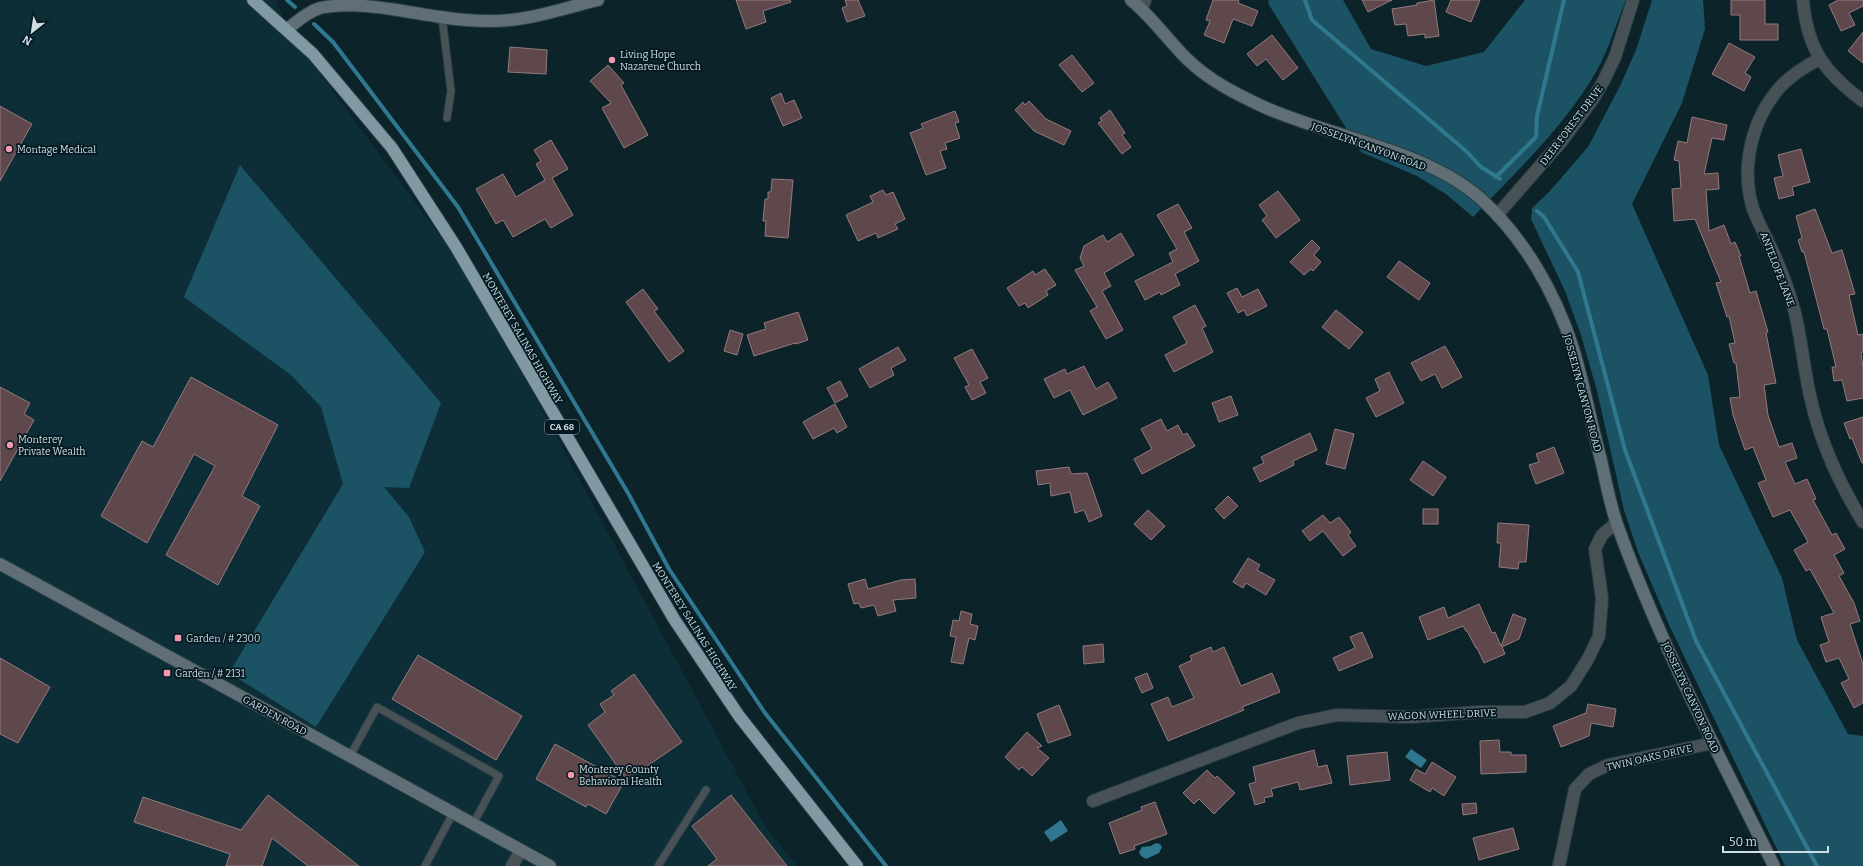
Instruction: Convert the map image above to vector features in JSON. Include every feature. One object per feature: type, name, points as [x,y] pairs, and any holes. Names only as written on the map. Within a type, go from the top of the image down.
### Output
[{"type":"highway","name":"MONTEREY SALINAS HIGHWAY","points":[[253,0],[313,54],[392,148],[456,247],[674,619],[739,716],[857,866]]},
{"type":"street","points":[[287,29],[308,13],[321,8],[341,5],[384,7],[442,17],[477,21],[510,19],[598,0]]},
{"type":"street","name":"JOSSELYN CANYON ROAD","points":[[1131,0],[1144,5],[1188,59],[1226,88],[1271,110],[1422,164],[1460,183],[1478,196],[1512,232],[1547,285],[1559,309],[1573,349],[1616,523],[1641,588],[1713,743],[1774,866]]},
{"type":"street","name":"DEER FOREST DRIVE","points":[[1497,215],[1561,142],[1596,93],[1615,57],[1633,0]]},
{"type":"street","points":[[1803,0],[1808,32],[1819,58],[1836,80],[1863,101]]},
{"type":"street","name":"ANTELOPE LANE","points":[[1819,58],[1790,78],[1768,104],[1759,120],[1754,134],[1748,165],[1748,181],[1754,211],[1780,268],[1794,309],[1800,331],[1811,399],[1822,440],[1838,478],[1863,522]]},
{"type":"street","name":"WAGON WHEEL DRIVE","points":[[1093,801],[1298,723],[1337,715],[1410,717],[1479,712],[1525,712],[1550,703],[1571,686],[1588,659],[1599,636],[1602,598],[1595,549],[1602,535],[1616,523]]},
{"type":"street","name":"GARDEN ROAD","points":[[0,564],[550,866]]},
{"type":"street","name":"TWIN OAKS DRIVE","points":[[1559,866],[1575,789],[1589,774],[1608,765],[1713,743]]},
{"type":"street","points":[[512,866],[521,850]]},
{"type":"lane","points":[[442,17],[451,91],[447,118]]},
{"type":"lane","points":[[350,756],[377,706],[499,776],[473,824]]},
{"type":"lane","points":[[658,866],[706,790]]},
{"type":"lane","points":[[425,866],[453,813]]},
{"type":"shaded area","points":[[0,0],[276,0],[287,29],[472,279],[765,826],[797,866],[0,866]]},
{"type":"shaded area","points":[[1268,0],[1343,0],[1371,49],[1426,66],[1484,52],[1525,0],[1626,0],[1597,70],[1571,110],[1540,147],[1473,217],[1446,194],[1417,176],[1361,152],[1269,5]]},
{"type":"shaded area","points":[[1652,0],[1703,0],[1705,29],[1682,103],[1632,204],[1708,375],[1719,445],[1782,578],[1797,640],[1848,734],[1863,736],[1863,866],[1785,866],[1670,627],[1638,552],[1624,510],[1597,391],[1581,335],[1565,291],[1531,219],[1532,208],[1549,192],[1588,147],[1620,86],[1636,50]]},
{"type":"shaded area","points":[[240,165],[441,403],[409,488],[384,487],[409,517],[425,552],[316,727],[229,673],[343,484],[321,407],[291,375],[184,297]]},
{"type":"shaded area","points":[[1411,749],[1427,760],[1421,768],[1405,757]]},
{"type":"shaded area","points":[[1061,820],[1068,831],[1051,842],[1044,832]]},
{"type":"shaded area","points":[[1156,843],[1160,844],[1162,847],[1159,853],[1146,859],[1141,856],[1139,852],[1142,847],[1151,846]]},
{"type":"building","points":[[736,0],[790,0],[791,2],[763,11],[766,22],[746,29]]},
{"type":"building","points":[[845,0],[858,0],[865,16],[847,22],[842,8],[847,6]]},
{"type":"building","points":[[1213,0],[1239,0],[1238,3],[1258,11],[1252,26],[1233,19],[1224,43],[1204,35],[1210,21],[1206,20]]},
{"type":"building","points":[[1362,0],[1392,0],[1368,12]]},
{"type":"building","points":[[1434,0],[1439,36],[1425,38],[1425,34],[1408,36],[1406,24],[1395,25],[1392,9],[1417,5],[1417,3]]},
{"type":"building","points":[[1451,0],[1480,0],[1471,22],[1446,12]]},
{"type":"building","points":[[1731,0],[1765,0],[1765,24],[1778,24],[1778,40],[1740,40],[1740,15],[1731,15]]},
{"type":"building","points":[[1838,0],[1863,0],[1863,6],[1849,13],[1855,25],[1841,31],[1829,5]]},
{"type":"building","points":[[1863,32],[1863,63],[1848,51]]},
{"type":"building","points":[[1272,35],[1298,68],[1283,80],[1266,59],[1257,66],[1247,54]]},
{"type":"building","points":[[1729,43],[1755,57],[1745,73],[1751,77],[1744,91],[1712,74]]},
{"type":"building","points":[[510,47],[547,50],[546,74],[508,72]]},
{"type":"building","points":[[1072,55],[1094,83],[1082,92],[1059,65]]},
{"type":"building","points":[[608,65],[624,83],[621,85],[648,135],[624,148],[602,108],[611,103],[590,81]]},
{"type":"building","points":[[781,93],[785,104],[794,100],[802,118],[783,126],[771,98]]},
{"type":"building","points":[[1029,101],[1046,119],[1071,131],[1064,145],[1034,131],[1015,110],[1023,102],[1025,105]]},
{"type":"building","name":"Montage Medical","points":[[0,106],[32,124],[0,181]]},
{"type":"building","points":[[1110,110],[1125,133],[1122,135],[1131,147],[1122,154],[1098,123],[1102,121],[1100,118]]},
{"type":"building","points":[[955,111],[959,122],[955,123],[960,138],[945,143],[947,149],[940,151],[946,168],[926,175],[910,133],[923,128],[921,124]]},
{"type":"building","points":[[1692,117],[1727,125],[1724,140],[1712,138],[1704,174],[1718,173],[1719,189],[1706,190],[1709,231],[1724,225],[1731,244],[1735,242],[1741,256],[1739,256],[1750,293],[1756,291],[1768,332],[1766,333],[1776,383],[1764,385],[1768,415],[1779,447],[1792,443],[1797,458],[1785,462],[1795,484],[1807,479],[1816,499],[1813,500],[1832,535],[1836,533],[1845,549],[1834,555],[1844,573],[1839,576],[1854,603],[1860,621],[1850,624],[1863,664],[1863,703],[1854,708],[1841,683],[1849,679],[1839,658],[1826,662],[1820,645],[1829,642],[1821,617],[1834,613],[1810,569],[1806,571],[1794,550],[1808,542],[1790,510],[1773,517],[1758,483],[1766,480],[1753,447],[1745,450],[1733,415],[1730,398],[1740,397],[1736,363],[1734,363],[1729,344],[1735,343],[1729,316],[1727,317],[1716,283],[1721,282],[1695,219],[1674,221],[1672,189],[1681,188],[1679,161],[1674,160],[1678,141],[1687,143]]},
{"type":"building","points":[[551,140],[568,169],[552,178],[573,215],[551,228],[545,219],[513,237],[503,220],[496,224],[476,189],[503,174],[516,197],[545,180],[536,164],[541,161],[534,150]]},
{"type":"building","points":[[1801,149],[1810,182],[1792,187],[1794,195],[1779,199],[1774,178],[1783,176],[1778,155]]},
{"type":"building","points":[[772,179],[793,180],[788,238],[765,236],[766,221],[763,221],[765,199],[768,199],[768,192],[771,192]]},
{"type":"building","points":[[883,190],[886,195],[893,192],[905,219],[895,224],[898,229],[878,238],[876,233],[858,241],[846,215],[873,202],[870,196]]},
{"type":"building","points":[[1278,191],[1300,220],[1276,238],[1262,220],[1267,216],[1259,205]]},
{"type":"building","points":[[1178,204],[1192,228],[1184,232],[1199,261],[1175,274],[1180,285],[1161,295],[1160,292],[1145,300],[1135,281],[1173,262],[1169,253],[1177,249],[1157,215]]},
{"type":"building","points":[[1815,209],[1832,253],[1842,250],[1855,294],[1849,295],[1858,335],[1863,334],[1863,352],[1861,353],[1863,368],[1863,398],[1847,401],[1842,380],[1834,381],[1832,367],[1836,367],[1827,329],[1824,329],[1804,252],[1802,252],[1798,240],[1802,238],[1796,216]]},
{"type":"building","points":[[1121,233],[1134,255],[1104,273],[1111,286],[1102,291],[1123,330],[1106,339],[1090,311],[1097,307],[1075,270],[1084,266],[1080,258],[1084,246],[1103,235],[1107,242]]},
{"type":"building","points":[[1312,240],[1320,248],[1314,255],[1321,262],[1313,271],[1311,269],[1304,275],[1290,262]]},
{"type":"building","points":[[1399,261],[1430,283],[1419,300],[1387,277]]},
{"type":"building","points":[[1045,269],[1056,285],[1046,291],[1048,295],[1028,308],[1025,303],[1019,306],[1007,288],[1033,271],[1035,275]]},
{"type":"building","points":[[1237,288],[1242,297],[1258,289],[1267,306],[1247,316],[1244,310],[1238,313],[1227,293]]},
{"type":"building","points":[[643,289],[658,309],[654,311],[684,351],[669,362],[626,302]]},
{"type":"building","points":[[1195,305],[1206,326],[1202,328],[1213,352],[1174,372],[1165,355],[1187,343],[1173,317]]},
{"type":"building","points":[[1336,310],[1363,332],[1349,349],[1322,327]]},
{"type":"building","points":[[798,312],[808,340],[754,356],[747,335],[766,329],[764,323]]},
{"type":"building","points":[[730,330],[743,334],[737,355],[724,351]]},
{"type":"building","points":[[1445,346],[1462,377],[1442,388],[1435,374],[1421,381],[1411,363]]},
{"type":"building","points":[[898,347],[906,360],[891,368],[894,375],[870,388],[859,369]]},
{"type":"building","points":[[972,349],[988,378],[980,382],[986,393],[972,400],[965,387],[969,385],[954,358]]},
{"type":"building","points":[[1084,366],[1096,389],[1108,382],[1117,398],[1083,415],[1070,390],[1054,398],[1044,379],[1065,369],[1067,374]]},
{"type":"building","points":[[1389,372],[1404,403],[1376,417],[1366,398],[1380,391],[1375,379]]},
{"type":"building","points":[[191,377],[278,425],[242,496],[260,506],[218,585],[166,555],[215,466],[194,454],[147,543],[101,516],[142,441],[153,447]]},
{"type":"building","points":[[840,381],[848,396],[835,403],[827,388]]},
{"type":"building","name":"Monterey Private Wealth","points":[[0,387],[30,403],[24,414],[34,420],[0,481]]},
{"type":"building","points":[[1231,396],[1238,415],[1219,422],[1212,403]]},
{"type":"building","points":[[835,404],[847,427],[837,433],[834,428],[813,439],[803,422]]},
{"type":"building","points":[[1863,417],[1863,463],[1862,463],[1844,423]]},
{"type":"building","points":[[1161,419],[1167,431],[1178,425],[1183,435],[1187,433],[1195,446],[1142,474],[1134,459],[1152,449],[1141,429]]},
{"type":"building","points":[[1335,429],[1354,434],[1345,469],[1326,464]]},
{"type":"building","points":[[1310,433],[1317,450],[1293,461],[1294,465],[1260,482],[1253,468],[1264,463],[1261,457]]},
{"type":"building","points":[[1554,447],[1564,473],[1536,484],[1529,465],[1539,462],[1536,454]]},
{"type":"building","points":[[1423,461],[1446,477],[1433,496],[1410,480]]},
{"type":"building","points":[[1069,467],[1071,474],[1087,473],[1102,516],[1089,522],[1084,510],[1075,513],[1070,492],[1051,496],[1050,483],[1038,485],[1036,471]]},
{"type":"building","points":[[1228,496],[1238,506],[1224,519],[1215,509]]},
{"type":"building","points":[[1423,509],[1438,509],[1438,524],[1423,524]]},
{"type":"building","points":[[1148,510],[1165,526],[1151,540],[1134,524]]},
{"type":"building","points":[[1323,515],[1330,523],[1339,517],[1351,532],[1348,535],[1356,546],[1343,556],[1323,531],[1310,541],[1302,531]]},
{"type":"building","points":[[1498,523],[1529,525],[1526,562],[1519,562],[1518,569],[1499,567],[1501,543],[1497,543]]},
{"type":"building","points":[[1248,558],[1260,565],[1257,570],[1275,580],[1266,595],[1246,583],[1243,588],[1233,582]]},
{"type":"building","points":[[865,579],[868,589],[901,580],[915,579],[916,598],[893,600],[896,611],[878,616],[874,605],[861,608],[859,603],[854,604],[848,584]]},
{"type":"building","points":[[1479,604],[1492,633],[1495,632],[1501,646],[1513,614],[1526,619],[1519,639],[1502,647],[1505,654],[1484,663],[1477,648],[1463,626],[1428,640],[1419,617],[1444,607],[1448,618]]},
{"type":"building","points":[[961,611],[972,614],[970,624],[978,626],[975,640],[969,638],[963,664],[951,662],[956,637],[950,636],[953,620],[959,621]]},
{"type":"building","points":[[1362,632],[1373,657],[1339,671],[1333,658],[1355,648],[1350,637]]},
{"type":"building","points":[[1103,644],[1104,662],[1084,664],[1083,646]]},
{"type":"building","points":[[1211,647],[1213,652],[1224,647],[1241,686],[1272,673],[1280,692],[1242,707],[1244,710],[1168,741],[1151,704],[1168,697],[1172,707],[1194,698],[1179,666],[1192,660],[1190,656]]},
{"type":"building","points":[[418,655],[522,716],[496,760],[392,699]]},
{"type":"building","points":[[0,658],[50,687],[18,743],[0,734]]},
{"type":"building","points":[[1147,673],[1153,688],[1142,693],[1135,678]]},
{"type":"building","points":[[634,674],[682,742],[627,780],[588,725],[605,712],[600,704],[614,695],[611,691]]},
{"type":"building","points":[[1588,704],[1616,709],[1613,727],[1591,723],[1589,736],[1561,747],[1553,726],[1586,713]]},
{"type":"building","points":[[1059,705],[1071,735],[1048,743],[1037,714]]},
{"type":"building","points":[[1027,732],[1042,746],[1037,748],[1049,758],[1032,776],[1022,767],[1019,770],[1005,757]]},
{"type":"building","points":[[1499,740],[1500,752],[1511,752],[1511,755],[1526,755],[1526,772],[1481,774],[1480,741]]},
{"type":"building","name":"Monterey County Behavioral Health","points":[[555,744],[624,782],[606,814],[588,804],[586,807],[536,779]]},
{"type":"building","points":[[1314,750],[1318,767],[1327,765],[1332,783],[1300,790],[1298,782],[1271,789],[1273,796],[1264,798],[1265,802],[1255,805],[1249,784],[1256,782],[1253,767]]},
{"type":"building","points":[[1387,752],[1390,780],[1350,785],[1347,756]]},
{"type":"building","points":[[1432,762],[1456,777],[1444,796],[1432,788],[1430,792],[1410,780],[1416,769],[1425,774]]},
{"type":"building","points":[[1207,770],[1215,778],[1217,776],[1235,793],[1214,814],[1199,799],[1194,804],[1183,793]]},
{"type":"building","points":[[268,795],[359,866],[308,866],[272,838],[262,866],[226,866],[230,854],[134,822],[143,797],[241,830]]},
{"type":"building","points":[[731,795],[787,866],[708,866],[717,859],[692,826]]},
{"type":"building","points":[[1155,802],[1167,834],[1134,846],[1135,849],[1120,854],[1109,823],[1142,810],[1141,807]]},
{"type":"building","points":[[1476,803],[1477,813],[1463,815],[1462,804]]},
{"type":"building","points":[[1513,828],[1519,849],[1479,860],[1473,838]]},
{"type":"waterway","points":[[287,0],[295,7]]},
{"type":"waterway","points":[[1305,0],[1312,20],[1466,151],[1481,167],[1500,179]]},
{"type":"waterway","points":[[1496,177],[1536,137],[1537,116],[1564,0]]},
{"type":"waterway","points":[[314,24],[333,42],[458,207],[628,493],[669,569],[765,713],[886,866]]},
{"type":"waterway","points":[[1537,211],[1544,217],[1578,272],[1625,450],[1696,641],[1817,866]]},
{"type":"place","name":"Living Hope Nazarene Church","points":[[612,60]]},
{"type":"place","name":"Montage Medical","points":[[9,149]]},
{"type":"place","name":"Monterey Private Wealth","points":[[10,445]]},
{"type":"place","name":"Garden / # 2300","points":[[178,638]]},
{"type":"place","name":"Garden / # 2131","points":[[167,673]]},
{"type":"place","name":"Monterey County Behavioral Health","points":[[571,775]]}]
